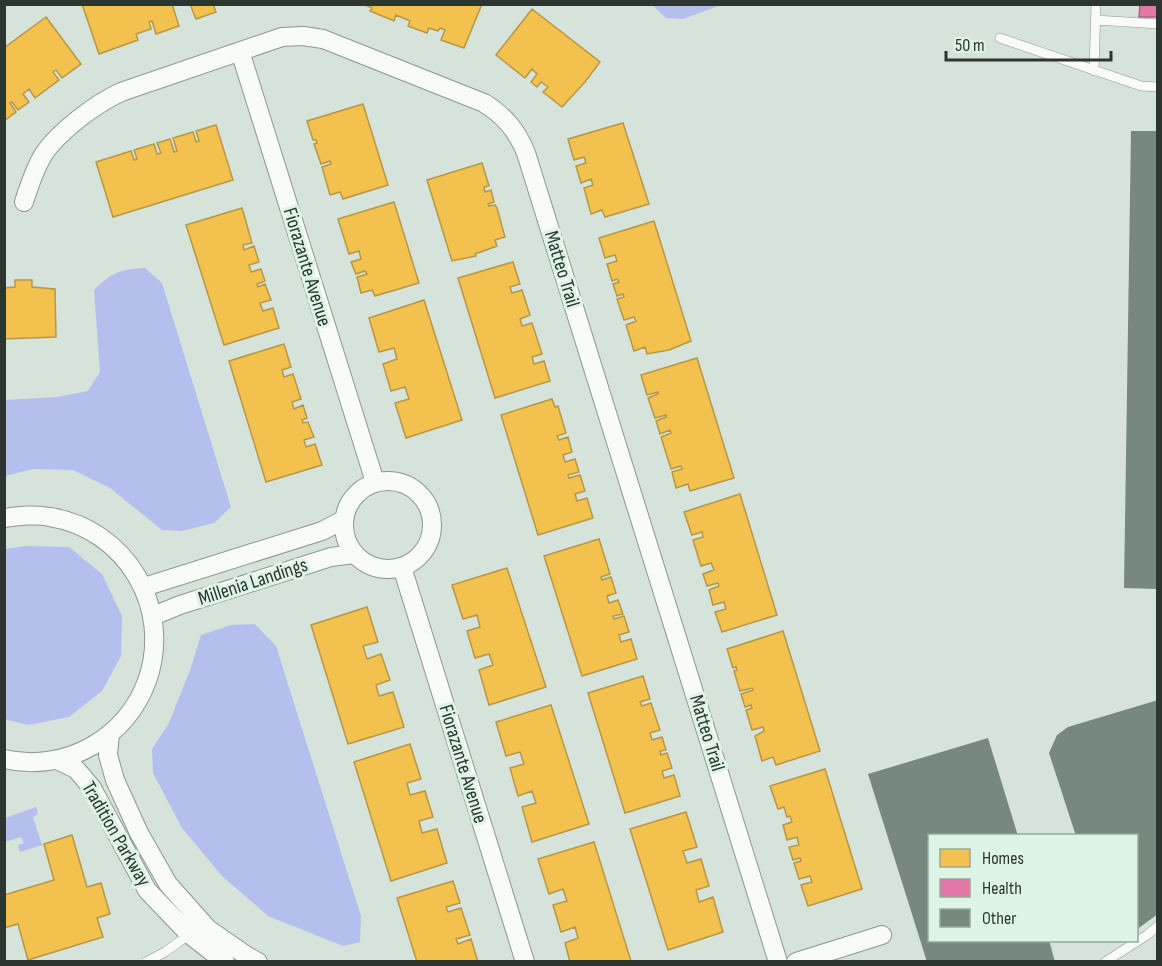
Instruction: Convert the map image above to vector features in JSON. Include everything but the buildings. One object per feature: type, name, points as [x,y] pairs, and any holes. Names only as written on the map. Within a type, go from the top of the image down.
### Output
[{"type":"street","name":"Matteo Trail","points":[[24,202],[37,164],[51,142],[97,105],[121,92],[282,37],[303,36],[323,39],[484,103],[502,116],[516,133],[529,164],[778,962]]},
{"type":"street","name":"Fiorazante Avenue","points":[[240,51],[375,482]]},
{"type":"street","points":[[387,480],[400,482],[411,487],[428,506],[432,524],[429,542],[418,557],[402,567],[376,568],[354,554],[347,544],[343,520],[346,507],[353,496],[375,482],[387,480]]},
{"type":"street","points":[[4,518],[35,515],[65,520],[93,532],[117,550],[128,561],[144,587],[153,616],[154,653],[145,688],[130,712],[110,734],[85,750],[57,759],[26,762],[4,759]]},
{"type":"street","name":"Millenia Landings","points":[[144,587],[322,531],[343,520]]},
{"type":"street","points":[[268,548],[276,574]]},
{"type":"street","name":"Millenia Landings","points":[[153,616],[180,604],[331,557],[354,554]]},
{"type":"street","name":"Fiorazante Avenue","points":[[402,567],[525,962]]},
{"type":"street","name":"Tradition Parkway","points":[[110,734],[108,745],[111,768],[139,833],[196,928],[225,962]]},
{"type":"street","name":"Tradition Parkway","points":[[57,759],[76,770],[92,788],[147,890],[196,928],[228,943],[258,962]]},
{"type":"street","points":[[796,962],[882,934]]},
{"type":"lane","points":[[1095,71],[1096,4]]},
{"type":"lane","points":[[1095,20],[1158,24]]},
{"type":"lane","points":[[1000,38],[1141,86],[1158,87]]},
{"type":"lane","points":[[1138,941],[1158,926]]},
{"type":"lane","points":[[147,962],[165,952],[196,928]]},
{"type":"lane","points":[[1105,962],[1136,942]]},
{"type":"water","points":[[652,5],[721,5],[683,19],[666,18]]},
{"type":"water","points":[[145,268],[162,283],[231,507],[214,523],[182,531],[162,530],[110,488],[73,470],[33,469],[5,476],[5,400],[57,397],[88,391],[100,372],[94,290],[117,273],[129,269]]},
{"type":"water","points":[[26,546],[69,547],[102,574],[122,616],[121,656],[102,691],[69,717],[28,725],[4,719],[5,549]]},
{"type":"water","points":[[255,624],[276,646],[361,916],[360,942],[343,946],[268,916],[222,876],[182,828],[153,773],[152,749],[169,723],[201,635],[231,625]]},
{"type":"water","points":[[36,807],[38,814],[33,817],[42,845],[20,852],[18,845],[24,843],[21,837],[5,842],[5,818]]}]
